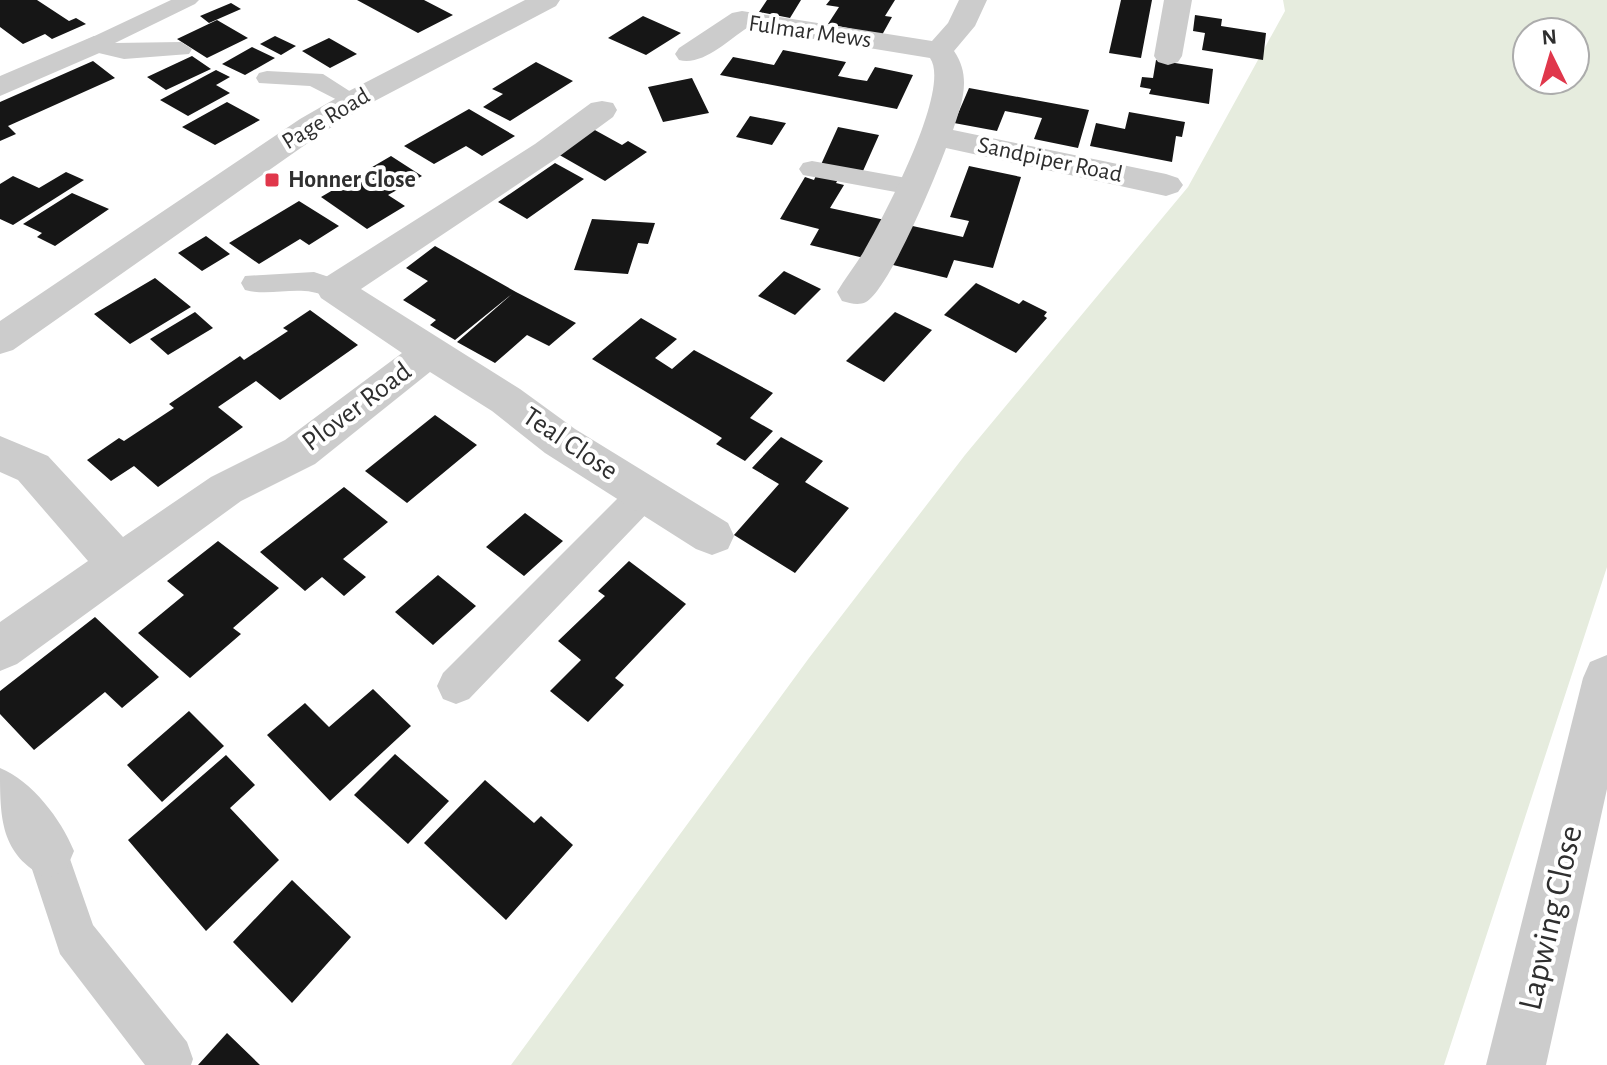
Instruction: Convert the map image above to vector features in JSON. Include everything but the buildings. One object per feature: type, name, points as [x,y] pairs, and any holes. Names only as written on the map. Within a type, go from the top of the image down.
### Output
[{"type":"street","name":"Page Road","points":[[3,334],[265,155],[353,101],[546,0]]},
{"type":"street","points":[[855,292],[874,268],[935,136],[951,76],[949,62],[939,51],[961,26],[973,0]]},
{"type":"street","points":[[1168,56],[1178,0]]},
{"type":"street","name":"Fulmar Mews","points":[[689,54],[742,19],[939,51]]},
{"type":"street","points":[[0,87],[94,45]]},
{"type":"street","points":[[0,53],[29,73]]},
{"type":"street","points":[[334,289],[546,151],[602,110]]},
{"type":"street","name":"Sandpiper Road","points":[[935,136],[1166,185]]},
{"type":"street","name":"Plover Road","points":[[0,649],[226,489],[300,452],[429,352],[334,289]]},
{"type":"street","name":"Teal Close","points":[[429,352],[506,400],[560,441],[712,536]]},
{"type":"street","points":[[0,453],[33,468],[118,563]]},
{"type":"street","name":"Lapwing Close","points":[[1516,1065],[1607,678]]},
{"type":"street","points":[[0,794],[47,851]]},
{"type":"lane","points":[[94,45],[188,0]]},
{"type":"lane","points":[[94,45],[124,52],[181,49]]},
{"type":"lane","points":[[267,78],[315,79],[353,101]]},
{"type":"lane","points":[[812,169],[912,187]]},
{"type":"lane","points":[[255,283],[314,282],[334,289]]},
{"type":"lane","points":[[456,686],[644,494]]},
{"type":"lane","points":[[47,851],[76,938],[170,1059]]},
{"type":"shaded area","points":[[1283,0],[1607,0],[1607,567],[1444,1065],[511,1065],[809,658],[965,455],[1188,187],[1285,11]]},
{"type":"place","name":"Honner Close","points":[[272,180]]}]
